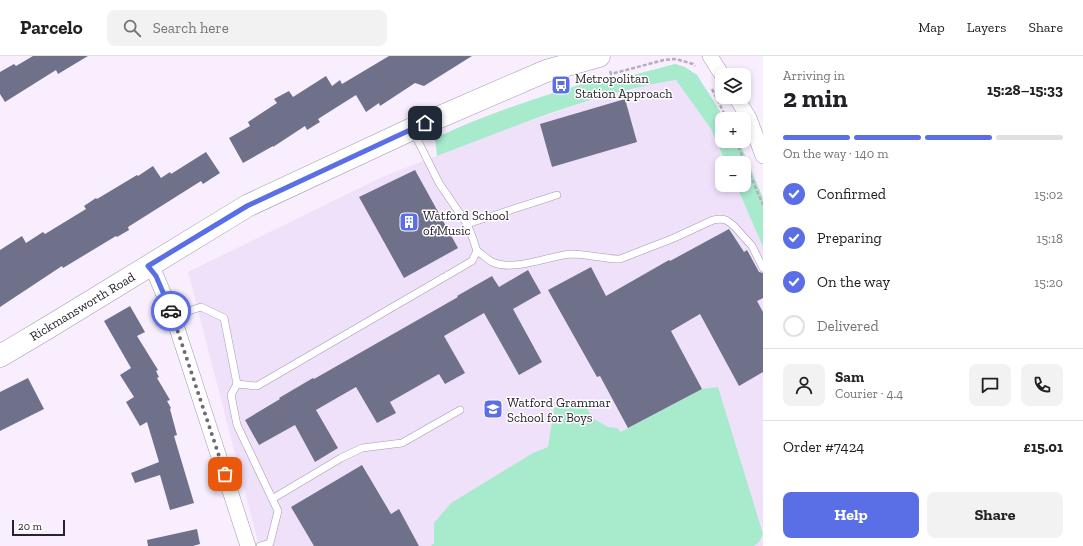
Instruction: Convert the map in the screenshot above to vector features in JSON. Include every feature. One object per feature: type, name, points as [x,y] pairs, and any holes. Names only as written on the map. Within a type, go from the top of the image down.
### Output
[{"type":"main road","name":"Rickmansworth Road","points":[[0,356],[247,206],[412,129],[546,71],[603,60]]},
{"type":"street","points":[[710,56],[715,76]]},
{"type":"street","points":[[740,104],[749,118],[763,156]]},
{"type":"street","points":[[148,266],[156,276],[173,316],[248,546]]},
{"type":"lane","points":[[412,129],[439,183],[467,224],[477,251],[493,262],[517,265],[570,254],[589,255],[610,259],[620,258],[674,238],[713,220],[720,219],[726,220],[734,226],[752,246],[763,268]]},
{"type":"lane","points":[[467,224],[557,195]]},
{"type":"lane","points":[[237,384],[257,386],[472,261],[477,251]]},
{"type":"lane","points":[[173,316],[201,307],[224,318],[237,384],[231,395],[237,425],[278,511],[270,542],[260,546]]},
{"type":"lane","points":[[272,499],[341,458],[362,448],[402,443],[460,410]]},
{"type":"path","points":[[603,60],[611,74],[664,60],[676,59],[694,64],[698,68]]},
{"type":"path","points":[[739,148],[763,205]]},
{"type":"shaded area","name":"Watford Grammar School for Boys","points":[[676,80],[711,129],[715,138],[715,148],[719,148],[723,156],[715,156],[715,192],[739,192],[763,247],[763,546],[259,546],[188,272],[384,176],[515,126],[573,106],[644,86]]},
{"type":"green space","points":[[675,64],[685,67],[697,75],[721,112],[715,112],[715,138],[711,129],[676,80],[615,93],[585,102],[525,122],[437,156],[435,138],[457,128],[500,111],[612,75],[614,80]]},
{"type":"green space","points":[[719,148],[742,148],[745,156],[723,156]]},
{"type":"green space","points":[[751,170],[763,198],[763,247],[739,192],[751,192]]},
{"type":"green space","points":[[718,387],[763,534],[759,542],[754,546],[431,546],[434,543],[434,523],[451,503],[533,453],[548,447],[554,408],[582,402],[592,418],[608,427],[617,428],[621,432],[702,389]]},
{"type":"building","points":[[33,56],[88,56],[58,74],[56,70],[5,102],[0,94],[0,72],[14,64],[16,66]]},
{"type":"building","points":[[389,56],[472,56],[424,86],[415,83],[380,106],[379,103],[366,112],[356,95],[318,119],[320,122],[307,130],[305,126],[273,147],[243,163],[229,138],[250,126],[248,122],[277,103],[274,99],[289,91],[293,97],[326,76],[332,86],[340,80],[342,84]]},
{"type":"building","points":[[625,99],[637,142],[552,167],[540,124]]},
{"type":"building","points":[[206,152],[220,173],[203,184],[201,181],[128,227],[129,230],[117,237],[116,236],[63,268],[62,266],[0,307],[0,250],[22,236],[26,243],[43,232],[45,234],[86,209],[84,206],[96,198],[97,199],[137,175],[138,176],[153,166],[161,178],[170,172],[171,174]]},
{"type":"building","name":"Watford School of Music","points":[[415,170],[458,248],[404,278],[359,197]]},
{"type":"building","points":[[729,229],[744,252],[747,250],[759,272],[763,273],[763,298],[757,301],[763,312],[763,372],[739,386],[700,314],[671,331],[702,389],[628,428],[600,376],[597,377],[548,290],[591,267],[606,296],[669,260],[670,261]]},
{"type":"building","name":"Watford Grammar School for Boys","points":[[528,270],[541,293],[513,309],[542,362],[519,375],[484,313],[444,336],[465,373],[445,384],[439,374],[390,402],[396,413],[377,423],[356,387],[316,410],[338,448],[315,462],[295,425],[259,445],[245,420],[313,378],[314,379],[458,297],[457,296],[492,276],[499,287]]},
{"type":"building","points":[[130,306],[145,332],[137,336],[158,370],[156,371],[159,377],[157,378],[170,400],[167,401],[171,408],[177,435],[174,436],[194,503],[170,510],[160,475],[135,483],[131,473],[159,462],[147,422],[140,426],[126,402],[134,397],[120,375],[131,368],[104,321]]},
{"type":"building","points":[[28,378],[44,409],[0,431],[0,392]]},
{"type":"building","points":[[362,465],[391,514],[399,509],[419,546],[314,546],[291,507]]},
{"type":"building","points":[[197,529],[200,544],[193,546],[148,546],[147,540]]},
{"type":"way so far","points":[[171,311],[225,474]]},
{"type":"place","name":"Metropolitan Station Approach","points":[[561,85]]},
{"type":"place","name":"Watford School of Music","points":[[409,222]]},
{"type":"place","name":"Watford Grammar School for Boys","points":[[493,409]]},
{"type":"route","points":[[171,311],[156,276],[148,266],[247,206],[425,123]]}]
